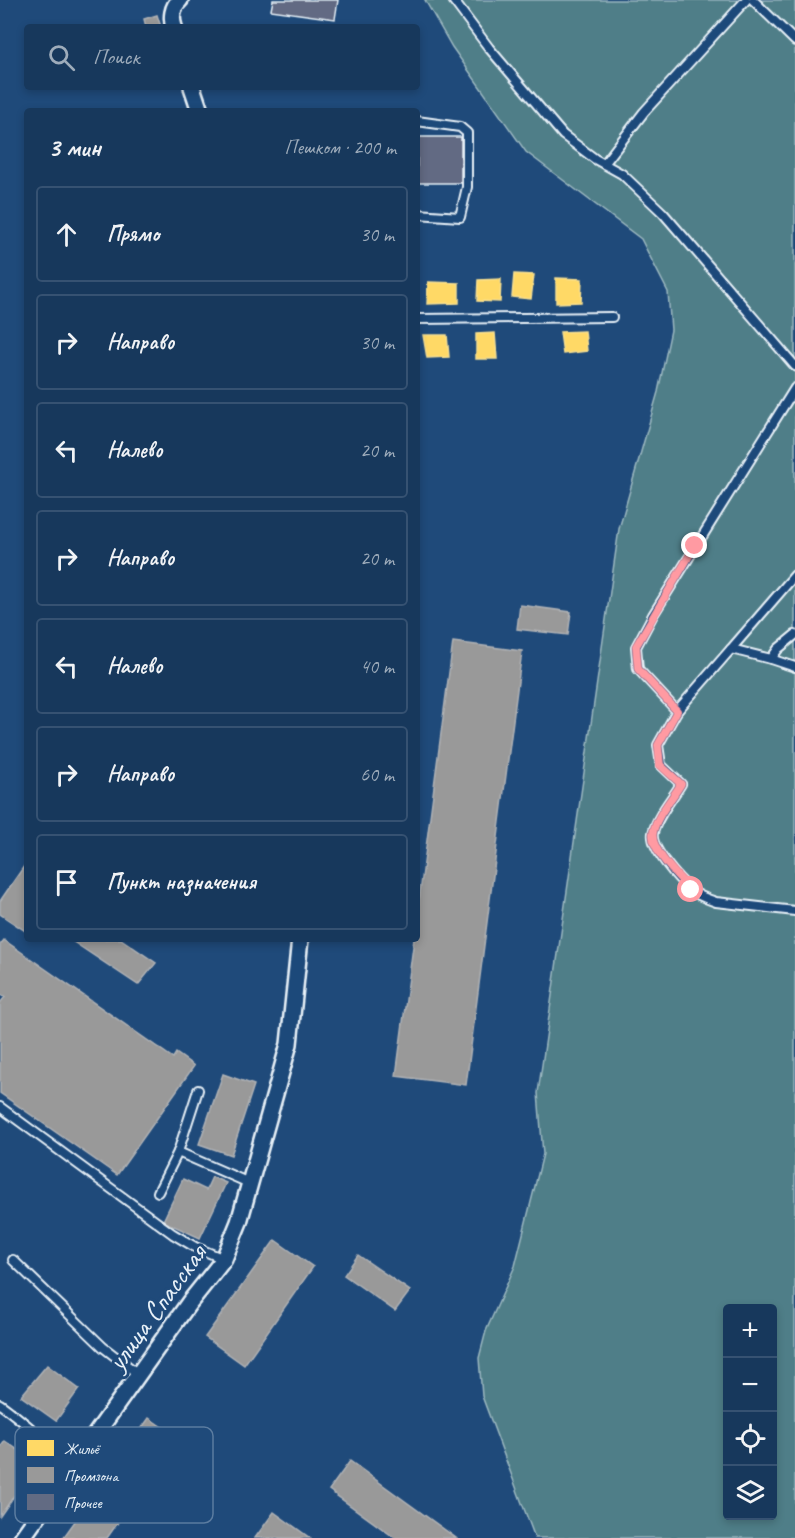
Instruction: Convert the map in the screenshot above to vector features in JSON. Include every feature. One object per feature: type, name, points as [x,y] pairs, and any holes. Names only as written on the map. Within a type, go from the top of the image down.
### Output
[{"type":"street","points":[[173,24],[171,19],[180,0]]},
{"type":"street","points":[[193,90],[199,108]]},
{"type":"street","name":"улица Спасская","points":[[101,1427],[189,1303],[224,1259],[239,1222],[289,1044],[300,942]]},
{"type":"street","name":"улица Спасская","points":[[22,1538],[33,1523]]},
{"type":"lane","points":[[453,0],[489,48],[563,135],[622,174],[663,213],[795,366]]},
{"type":"lane","points":[[604,164],[644,112],[746,0]]},
{"type":"lane","points":[[753,0],[795,41]]},
{"type":"lane","points":[[420,121],[460,127],[467,133],[467,187],[460,217],[420,214]]},
{"type":"lane","points":[[420,319],[612,317]]},
{"type":"lane","points":[[677,711],[638,669],[636,646],[689,556],[795,388]]},
{"type":"lane","points":[[795,575],[677,711],[658,745],[660,765],[681,784],[656,825],[652,836],[655,848],[691,890],[704,898],[716,902],[795,911]]},
{"type":"lane","points":[[771,659],[778,649],[795,635]]},
{"type":"lane","points":[[731,649],[795,667]]},
{"type":"lane","points":[[158,1192],[178,1152],[198,1090]]},
{"type":"lane","points":[[0,1107],[173,1234],[195,1247],[224,1259]]},
{"type":"lane","points":[[178,1152],[249,1184]]},
{"type":"lane","points":[[13,1260],[103,1347],[138,1374]]},
{"type":"lane","points":[[0,1404],[30,1427]]},
{"type":"green space","points":[[425,0],[795,0],[795,1538],[535,1538],[482,1396],[479,1358],[486,1331],[515,1266],[543,1154],[538,1093],[619,529],[658,392],[671,330],[668,292],[641,239],[526,152],[452,47]]},
{"type":"building: Жильё","points":[[514,274],[534,275],[531,299],[512,297]]},
{"type":"building: Жильё","points":[[556,278],[582,279],[581,302],[556,303]]},
{"type":"building: Жильё","points":[[501,279],[500,302],[477,301],[478,280]]},
{"type":"building: Жильё","points":[[428,282],[459,283],[459,303],[427,304]]},
{"type":"building: Жильё","points":[[585,331],[587,351],[563,354],[560,332]]},
{"type":"building: Жильё","points":[[495,333],[497,359],[476,359],[476,334]]},
{"type":"building: Жильё","points":[[423,335],[447,335],[449,357],[427,358]]},
{"type":"building: Промзона","points":[[157,15],[160,24],[145,24],[144,19]]},
{"type":"building: Промзона","points":[[520,605],[571,612],[568,635],[517,629]]},
{"type":"building: Промзона","points":[[453,642],[522,651],[466,1085],[396,1076],[414,942],[420,942],[420,893]]},
{"type":"building: Промзона","points":[[24,866],[24,930],[0,914],[0,901]]},
{"type":"building: Промзона","points":[[4,940],[173,1058],[176,1053],[194,1066],[117,1175],[0,1093],[0,1003],[5,997],[0,994],[0,945]]},
{"type":"building: Промзона","points":[[74,942],[125,942],[156,963],[138,985]]},
{"type":"building: Промзона","points":[[223,1074],[254,1085],[231,1155],[199,1144]]},
{"type":"building: Промзона","points":[[212,1177],[226,1183],[200,1238],[163,1221],[183,1179],[206,1190]]},
{"type":"building: Промзона","points":[[275,1240],[313,1267],[244,1365],[205,1337]]},
{"type":"building: Промзона","points":[[358,1255],[410,1291],[395,1311],[344,1275]]},
{"type":"building: Промзона","points":[[47,1365],[79,1389],[56,1421],[21,1396]]},
{"type":"building: Промзона","points":[[149,1418],[162,1427],[143,1427]]},
{"type":"building: Промзона","points":[[5,1441],[15,1448],[15,1495],[0,1516],[0,1448]]},
{"type":"building: Промзона","points":[[350,1461],[456,1538],[395,1538],[329,1490]]},
{"type":"building: Промзона","points":[[274,1512],[310,1538],[255,1538]]},
{"type":"building: Промзона","points":[[74,1523],[118,1523],[107,1538],[63,1538]]},
{"type":"building: Прочее","points":[[273,0],[338,0],[335,19],[271,10]]},
{"type":"building: Прочее","points":[[420,137],[461,137],[461,183],[420,183]]},
{"type":"route","points":[[691,890],[655,848],[652,836],[656,825],[681,784],[660,765],[658,745],[677,711],[638,669],[636,646],[695,546]]}]
